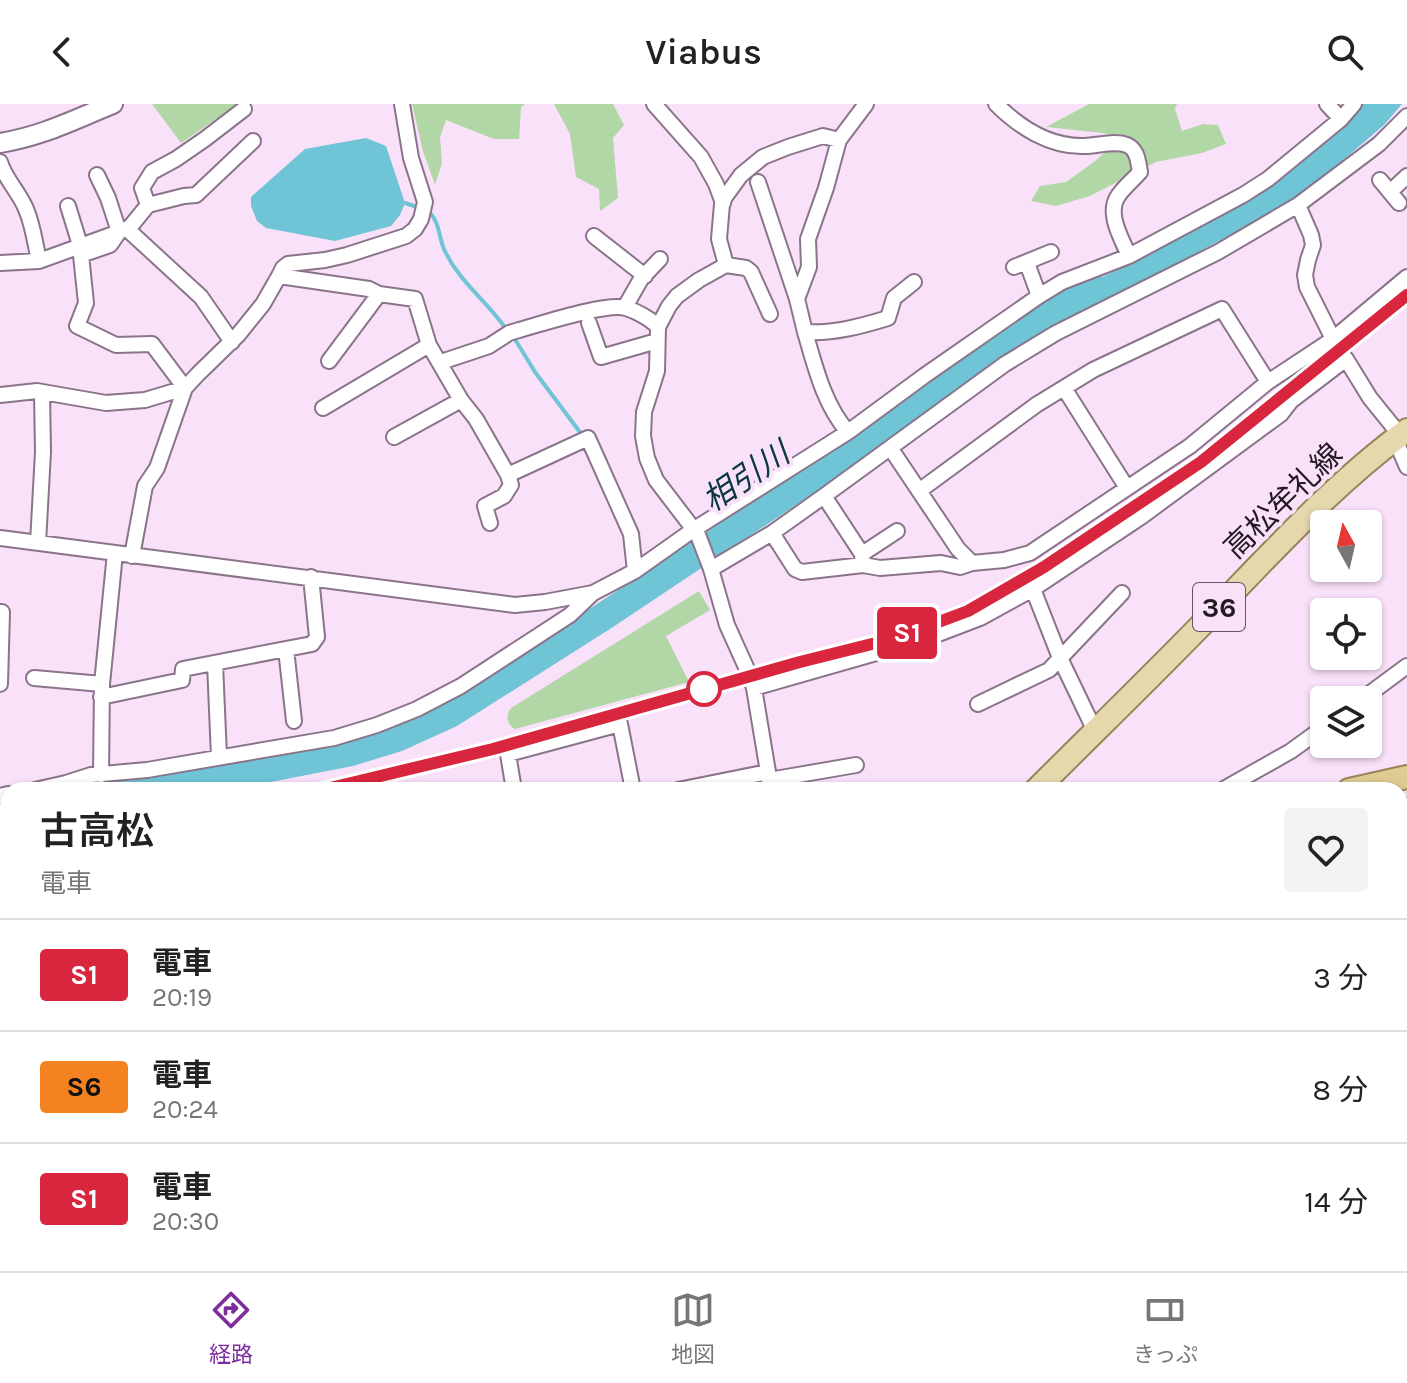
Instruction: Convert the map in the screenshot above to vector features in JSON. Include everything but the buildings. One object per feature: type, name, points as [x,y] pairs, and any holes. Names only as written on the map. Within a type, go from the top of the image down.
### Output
[{"type":"highway","points":[[1385,782],[1407,777]]},
{"type":"main road","name":"高松牟礼線","points":[[1044,782],[1323,499],[1400,435]]},
{"type":"street","points":[[0,143],[28,138],[113,104]]},
{"type":"street","points":[[132,556],[145,486],[157,468],[185,388],[232,342],[263,304],[283,268],[288,264],[347,255],[406,236],[421,219],[425,202],[411,158],[402,104]]},
{"type":"street","points":[[654,104],[701,157],[723,203]]},
{"type":"street","points":[[797,299],[809,267],[808,239],[839,140],[866,104]]},
{"type":"street","points":[[996,104],[1023,128],[1059,144],[1083,146],[1117,143],[1129,146],[1136,152],[1140,172],[1117,197],[1113,208],[1117,228],[1129,256]]},
{"type":"street","points":[[1327,104],[1341,119]]},
{"type":"street","points":[[69,782],[91,775],[147,770],[334,738],[417,709],[461,686],[570,615],[593,593],[696,533],[848,432],[1039,296],[1062,282],[1129,256],[1268,179],[1341,119],[1354,104]]},
{"type":"street","points":[[148,205],[142,188],[152,172],[176,159],[244,109]]},
{"type":"street","points":[[710,566],[772,533],[1005,364],[1056,333],[1218,252],[1298,205],[1379,144],[1407,116]]},
{"type":"street","points":[[726,265],[719,239],[723,203],[741,175],[763,157],[823,136],[839,140]]},
{"type":"street","points":[[0,263],[39,261],[130,227],[148,205],[196,195],[253,141]]},
{"type":"street","points":[[0,162],[25,207],[39,261]]},
{"type":"street","points":[[97,175],[123,230],[201,297],[232,342]]},
{"type":"street","points":[[1390,192],[1407,176]]},
{"type":"street","points":[[758,182],[797,299],[818,376],[838,420],[848,432]]},
{"type":"street","points":[[1298,205],[1313,245],[1305,275],[1307,287],[1339,351],[1370,398],[1400,435],[1407,467]]},
{"type":"street","points":[[68,206],[80,245]]},
{"type":"street","points":[[123,230],[110,245],[81,255],[86,303],[77,326],[116,345],[152,344],[185,388]]},
{"type":"street","points":[[594,236],[645,276]]},
{"type":"street","points":[[1039,296],[1021,265],[1051,252]]},
{"type":"street","points":[[625,307],[634,289],[660,259]]},
{"type":"street","points":[[589,323],[601,357],[657,334],[669,306],[677,296],[726,265],[746,268],[751,272],[770,314]]},
{"type":"street","points":[[279,276],[415,299],[429,345],[508,475],[511,485],[504,496],[485,506],[490,523]]},
{"type":"street","points":[[824,496],[863,559],[880,568],[941,563],[960,567],[1030,553],[1190,446],[1268,382],[1333,339],[1407,277]]},
{"type":"street","points":[[805,332],[860,327],[888,318],[894,298],[914,282]]},
{"type":"street","points":[[329,361],[379,294]]},
{"type":"street","points":[[441,362],[489,346],[509,333],[585,312],[625,307],[653,322],[658,357],[657,371],[644,412],[643,436],[647,458],[656,480],[696,533],[710,566],[727,625],[754,688],[769,781],[856,765]]},
{"type":"street","points":[[919,491],[1036,405],[1093,370],[1222,309],[1268,382]]},
{"type":"street","points":[[323,408],[429,345]]},
{"type":"street","points":[[754,688],[925,639],[980,618],[1033,589],[1154,507],[1281,414],[1291,401],[1346,359]]},
{"type":"street","points":[[0,395],[42,392],[106,403],[145,400],[185,388]]},
{"type":"street","points":[[1064,388],[1127,488]]},
{"type":"street","points":[[38,543],[43,452],[42,392]]},
{"type":"street","points":[[394,437],[461,400]]},
{"type":"street","points":[[508,475],[588,438],[631,534],[635,571]]},
{"type":"street","points":[[891,449],[958,549],[972,563]]},
{"type":"street","points":[[772,533],[795,569],[802,572],[863,559],[897,531]]},
{"type":"street","points":[[0,538],[515,605],[593,593]]},
{"type":"street","points":[[101,775],[102,690],[115,553]]},
{"type":"street","points":[[34,678],[102,690],[182,680],[183,669],[312,644],[317,637],[311,577]]},
{"type":"street","points":[[1033,589],[1060,658],[1095,731]]},
{"type":"street","points":[[978,704],[1049,670],[1122,593]]},
{"type":"street","points":[[0,612],[0,684]]},
{"type":"street","points":[[286,649],[294,721]]},
{"type":"street","points":[[215,663],[219,757]]},
{"type":"street","points":[[1380,686],[1407,666]]},
{"type":"street","points":[[513,782],[508,754],[620,724],[631,782]]},
{"type":"street","points":[[1236,782],[1310,737]]},
{"type":"green space","points":[[152,104],[238,104],[181,143]]},
{"type":"green space","points":[[412,104],[525,104],[521,107],[519,139],[494,139],[446,120],[440,137],[442,163],[435,185]]},
{"type":"green space","points":[[554,104],[613,104],[624,125],[613,138],[618,198],[600,211],[599,189],[576,177],[570,134]]},
{"type":"green space","points":[[1089,104],[1177,104],[1175,109],[1182,131],[1203,124],[1218,125],[1226,144],[1202,153],[1156,162],[1090,196],[1056,206],[1031,201],[1040,186],[1066,182],[1123,137],[1046,127]]},
{"type":"green space","points":[[699,591],[710,610],[666,636],[689,682],[515,729],[510,725],[508,717],[511,708]]},
{"type":"water","points":[[1360,104],[1402,104],[1384,125],[1293,200],[1043,333],[829,483],[613,627],[457,726],[402,751],[353,766],[271,782],[97,782],[126,781],[335,743],[533,646],[840,444],[1000,328],[1071,286],[1095,275],[1102,277],[1149,255],[1249,198]]},
{"type":"water","points":[[366,138],[386,146],[405,203],[391,226],[335,241],[266,228],[257,221],[251,197],[305,149]]},
{"type":"waterway","points":[[405,203],[417,207]]},
{"type":"waterway","points":[[427,210],[457,271],[506,329]]},
{"type":"waterway","points":[[513,336],[535,372],[582,435]]},
{"type":"railway","points":[[355,782],[493,749],[896,638],[968,611],[1044,567],[1201,462],[1407,295]]},
{"type":"train","name":"S1","points":[[355,782],[493,749],[896,638],[968,611],[1044,567],[1201,462],[1407,295]]},
{"type":"water label","name":"相引川","points":[[746,477]]}]
